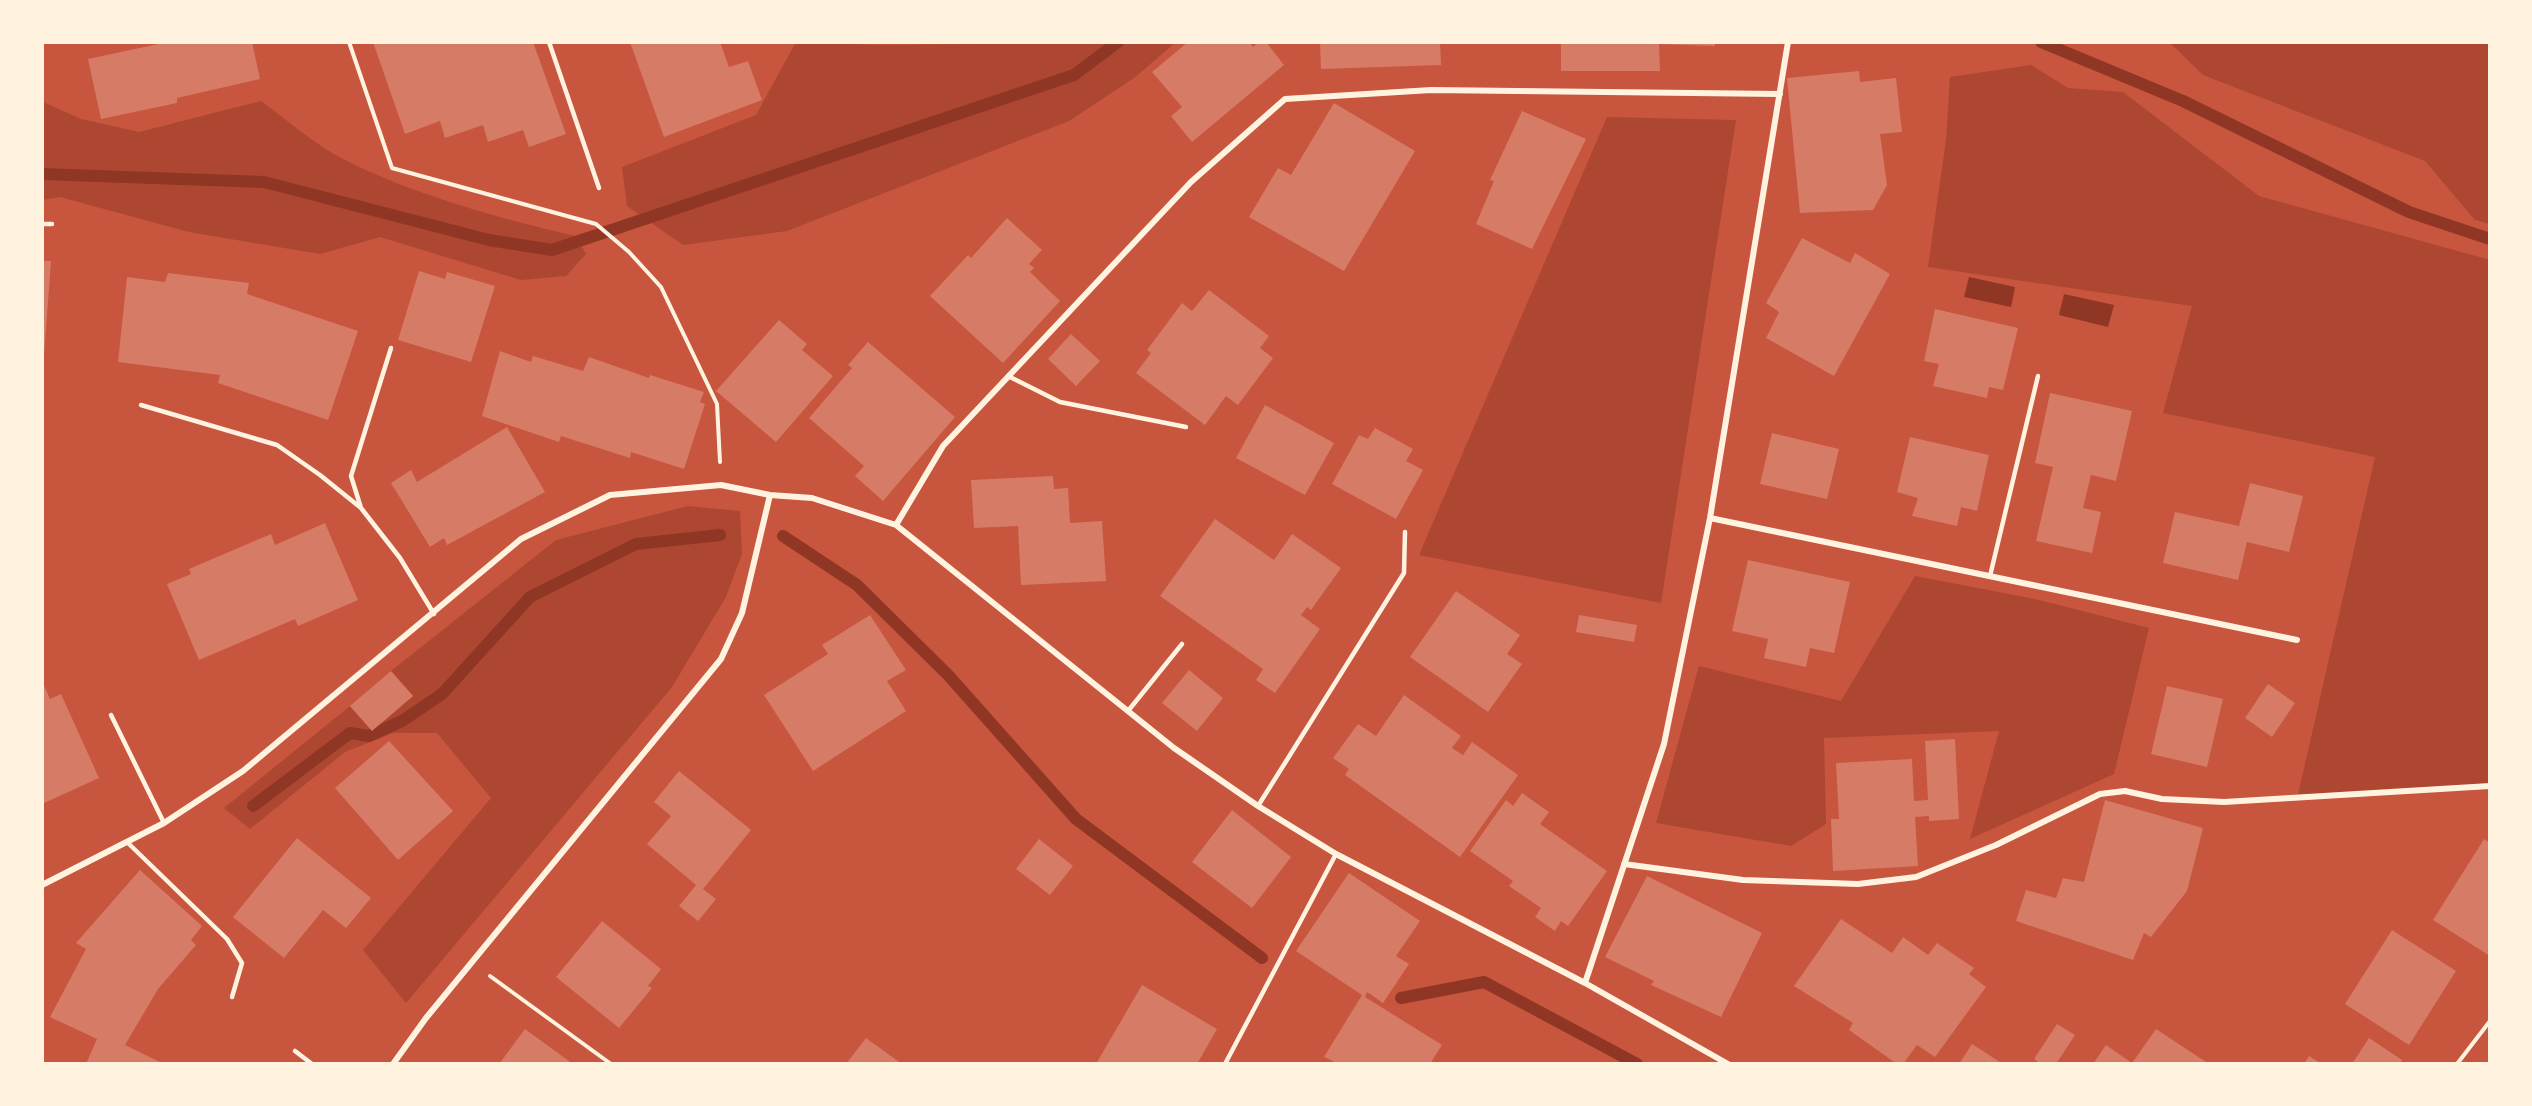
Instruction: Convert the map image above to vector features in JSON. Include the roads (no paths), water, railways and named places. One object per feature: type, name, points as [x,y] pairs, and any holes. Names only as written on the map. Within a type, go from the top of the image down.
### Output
[{"type":"street","points":[[1585,983],[1664,744],[1710,518],[1788,42]]},
{"type":"street","points":[[896,525],[943,446],[1191,182],[1285,99],[1431,90],[1780,94]]},
{"type":"street","points":[[42,885],[164,823],[243,771],[434,615],[521,539],[610,495],[721,485],[770,495],[812,498],[896,525],[1174,748],[1258,806],[1336,854],[1585,983],[1728,1064]]},
{"type":"street","points":[[393,1064],[472,962],[721,659],[742,613],[770,495]]},
{"type":"street","points":[[1710,518],[2298,640]]},
{"type":"street","points":[[1624,864],[1743,880],[1858,884],[1916,877],[1996,845],[2100,794],[2124,791],[2162,799],[2224,802],[2490,786]]},
{"type":"lane","points":[[549,42],[600,188]]},
{"type":"lane","points":[[42,224],[52,225]]},
{"type":"lane","points":[[361,508],[351,476],[392,348]]},
{"type":"lane","points":[[1008,376],[1060,402],[1186,427]]},
{"type":"lane","points":[[1990,576],[2038,376]]},
{"type":"lane","points":[[141,405],[277,445],[361,508],[400,558],[434,615]]},
{"type":"lane","points":[[1258,806],[1404,573],[1405,532]]},
{"type":"lane","points":[[1128,711],[1182,644]]},
{"type":"lane","points":[[111,716],[164,823]]},
{"type":"lane","points":[[128,843],[227,939],[242,963],[232,996]]},
{"type":"lane","points":[[1225,1064],[1242,1037],[1336,854]]},
{"type":"lane","points":[[295,1051],[312,1064]]},
{"type":"waterway","points":[[42,174],[264,182],[489,240],[552,250],[1074,75],[1118,42]]},
{"type":"waterway","points":[[2041,42],[2183,101],[2409,212],[2490,239]]},
{"type":"waterway","points":[[253,806],[350,733],[369,736],[402,721],[442,694],[530,597],[636,544],[720,535]]},
{"type":"waterway","points":[[783,536],[857,585],[949,676],[1076,819],[1262,958]]},
{"type":"waterway","points":[[1401,998],[1484,982],[1637,1064]]}]
